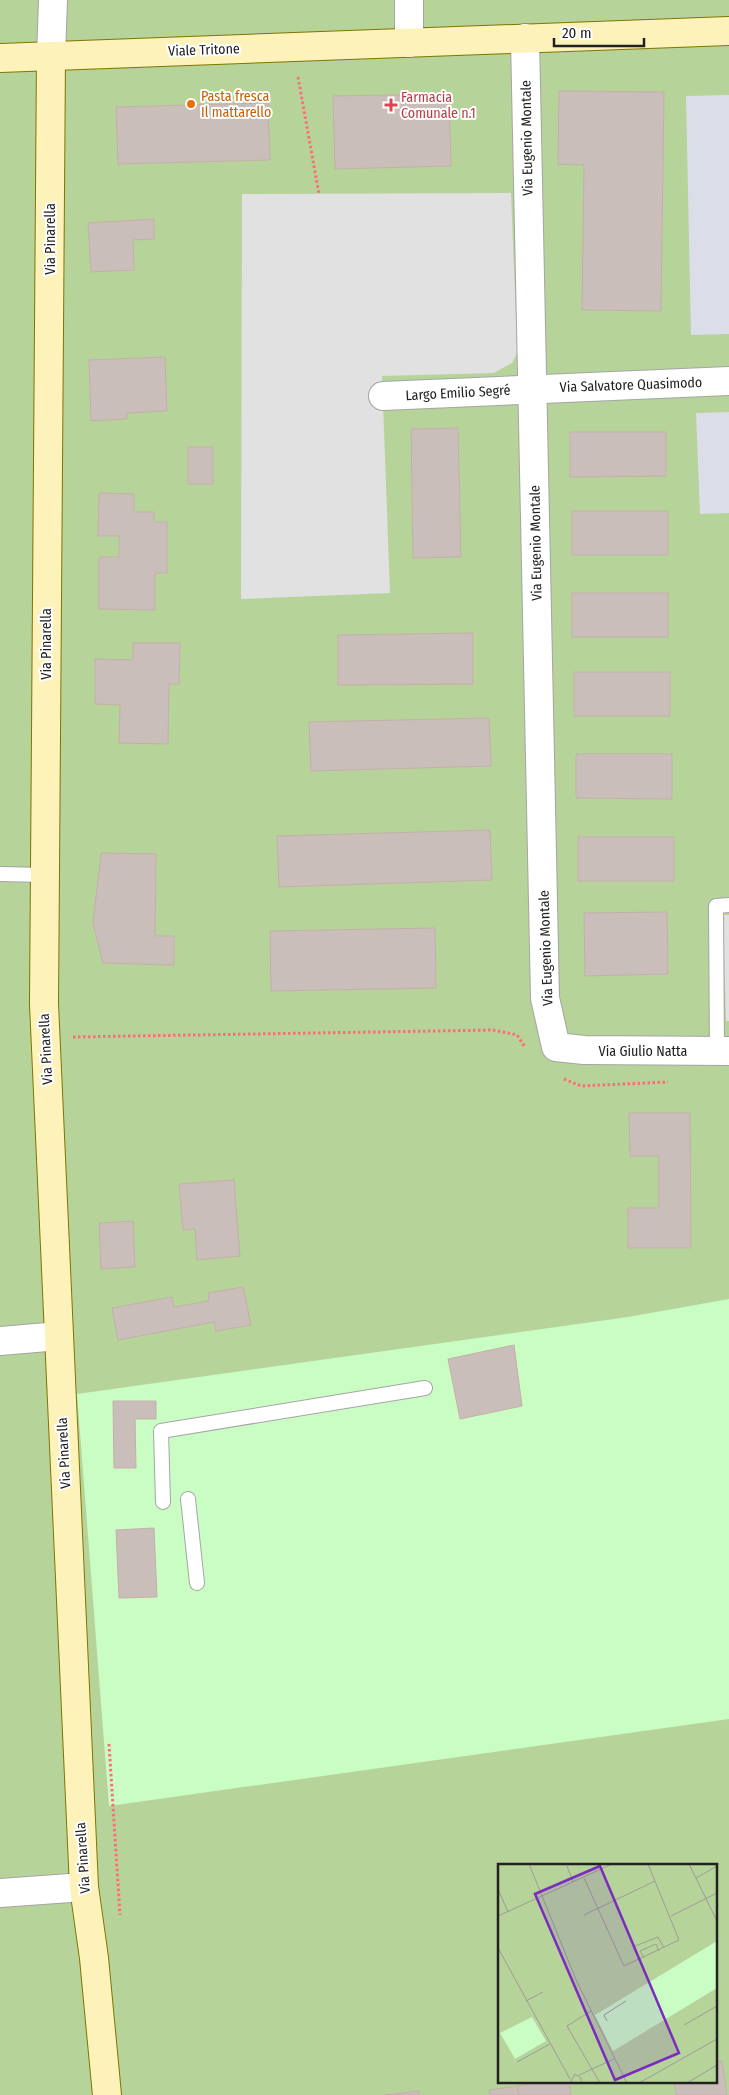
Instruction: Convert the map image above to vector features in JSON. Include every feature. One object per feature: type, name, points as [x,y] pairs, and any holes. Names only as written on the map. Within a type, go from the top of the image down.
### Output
[{"type":"street","name":"Via Pinarella","points":[[53,0],[44,875],[45,1037],[84,1887],[94,1958],[107,2095]]},
{"type":"street","points":[[409,0],[409,43]]},
{"type":"street","name":"Viale Tritone","points":[[0,58],[729,31]]},
{"type":"street","name":"Via Eugenio Montale","points":[[525,38],[545,998],[556,1047]]},
{"type":"street","name":"Via Salvatore Quasimodo","points":[[533,389],[729,381]]},
{"type":"street","name":"Largo Emilio Segré","points":[[382,396],[533,389]]},
{"type":"street","name":"Via Giulio Natta","points":[[556,1047],[584,1050],[723,1051]]},
{"type":"street","points":[[0,1341],[59,1336]]},
{"type":"street","points":[[0,1893],[84,1887]]},
{"type":"lane","points":[[0,874],[44,875]]},
{"type":"lane","points":[[723,1051],[716,906],[729,906]]},
{"type":"lane","points":[[164,1502],[161,1431],[425,1388]]},
{"type":"lane","points":[[188,1500],[197,1583]]},
{"type":"path","points":[[292,47],[319,194]]},
{"type":"path","points":[[45,1037],[493,1030],[517,1036],[527,1050]]},
{"type":"path","points":[[556,1075],[581,1086],[670,1082]]},
{"type":"green space","points":[[0,0],[729,0],[729,2095],[0,2095]]},
{"type":"green space","points":[[729,1299],[729,1719],[109,1806],[77,1394],[628,1317]]},
{"type":"shaded area","points":[[729,95],[729,334],[691,335],[686,96]]},
{"type":"shaded area","points":[[511,193],[517,346],[517,353],[512,363],[494,373],[382,376],[390,593],[241,599],[242,194]]},
{"type":"shaded area","points":[[729,412],[729,513],[700,514],[696,413]]},
{"type":"shaded area","points":[[723,915],[729,915],[729,1021],[726,1021]]},
{"type":"building","points":[[559,91],[664,92],[661,311],[582,310],[584,165],[558,164]]},
{"type":"building","points":[[449,94],[451,166],[335,169],[333,96]]},
{"type":"building","points":[[268,103],[270,160],[118,164],[116,107]]},
{"type":"building","points":[[154,219],[154,239],[133,240],[134,270],[91,272],[88,223]]},
{"type":"building","points":[[165,357],[167,411],[127,413],[127,419],[91,421],[89,360]]},
{"type":"building","points":[[458,428],[461,557],[413,558],[411,429]]},
{"type":"building","points":[[570,432],[666,432],[666,476],[570,477]]},
{"type":"building","points":[[188,447],[213,447],[213,484],[188,484]]},
{"type":"building","points":[[99,493],[134,494],[134,512],[154,512],[154,522],[167,522],[167,573],[155,573],[155,610],[99,609],[99,557],[119,557],[119,536],[98,536]]},
{"type":"building","points":[[572,511],[668,511],[668,555],[572,555]]},
{"type":"building","points":[[572,593],[668,593],[668,637],[572,637]]},
{"type":"building","points":[[473,633],[473,684],[338,685],[338,635]]},
{"type":"building","points":[[133,643],[180,643],[179,684],[169,684],[168,744],[119,743],[120,705],[95,704],[95,659],[133,660]]},
{"type":"building","points":[[574,672],[670,672],[670,716],[574,716]]},
{"type":"building","points":[[489,718],[491,766],[311,771],[309,722]]},
{"type":"building","points":[[576,754],[672,754],[672,799],[576,798]]},
{"type":"building","points":[[490,830],[492,880],[279,887],[277,836]]},
{"type":"building","points":[[578,837],[674,837],[674,881],[578,881]]},
{"type":"building","points":[[101,853],[156,854],[155,936],[174,936],[174,965],[103,963],[93,923]]},
{"type":"building","points":[[667,912],[668,974],[585,976],[584,913]]},
{"type":"building","points":[[435,928],[436,988],[271,991],[270,931]]},
{"type":"building","points":[[629,1113],[690,1113],[691,1248],[628,1248],[628,1208],[659,1208],[659,1156],[630,1156]]},
{"type":"building","points":[[234,1180],[240,1256],[197,1260],[195,1229],[183,1230],[179,1184]]},
{"type":"building","points":[[133,1221],[135,1267],[101,1269],[99,1223]]},
{"type":"building","points":[[243,1287],[251,1325],[216,1331],[214,1322],[118,1340],[112,1308],[172,1297],[174,1307],[209,1301],[208,1293]]},
{"type":"building","points":[[514,1345],[522,1406],[460,1419],[448,1359]]},
{"type":"building","points":[[113,1401],[156,1401],[156,1419],[135,1419],[136,1468],[114,1468]]},
{"type":"building","points":[[154,1528],[157,1597],[119,1598],[116,1530]]},
{"type":"building","points":[[722,2061],[727,2095],[676,2095],[674,2082],[716,2082],[716,2062]]},
{"type":"building","points":[[543,2082],[569,2082],[571,2095],[519,2095],[517,2086]]},
{"type":"building","points":[[517,2086],[519,2095],[490,2095],[489,2090]]},
{"type":"building","points":[[419,2091],[419,2095],[385,2095]]},
{"type":"place","name":"Pasta fresca Il mattarello","points":[[191,104]]},
{"type":"place","name":"Farmacia Comunale n.1","points":[[391,105]]}]
